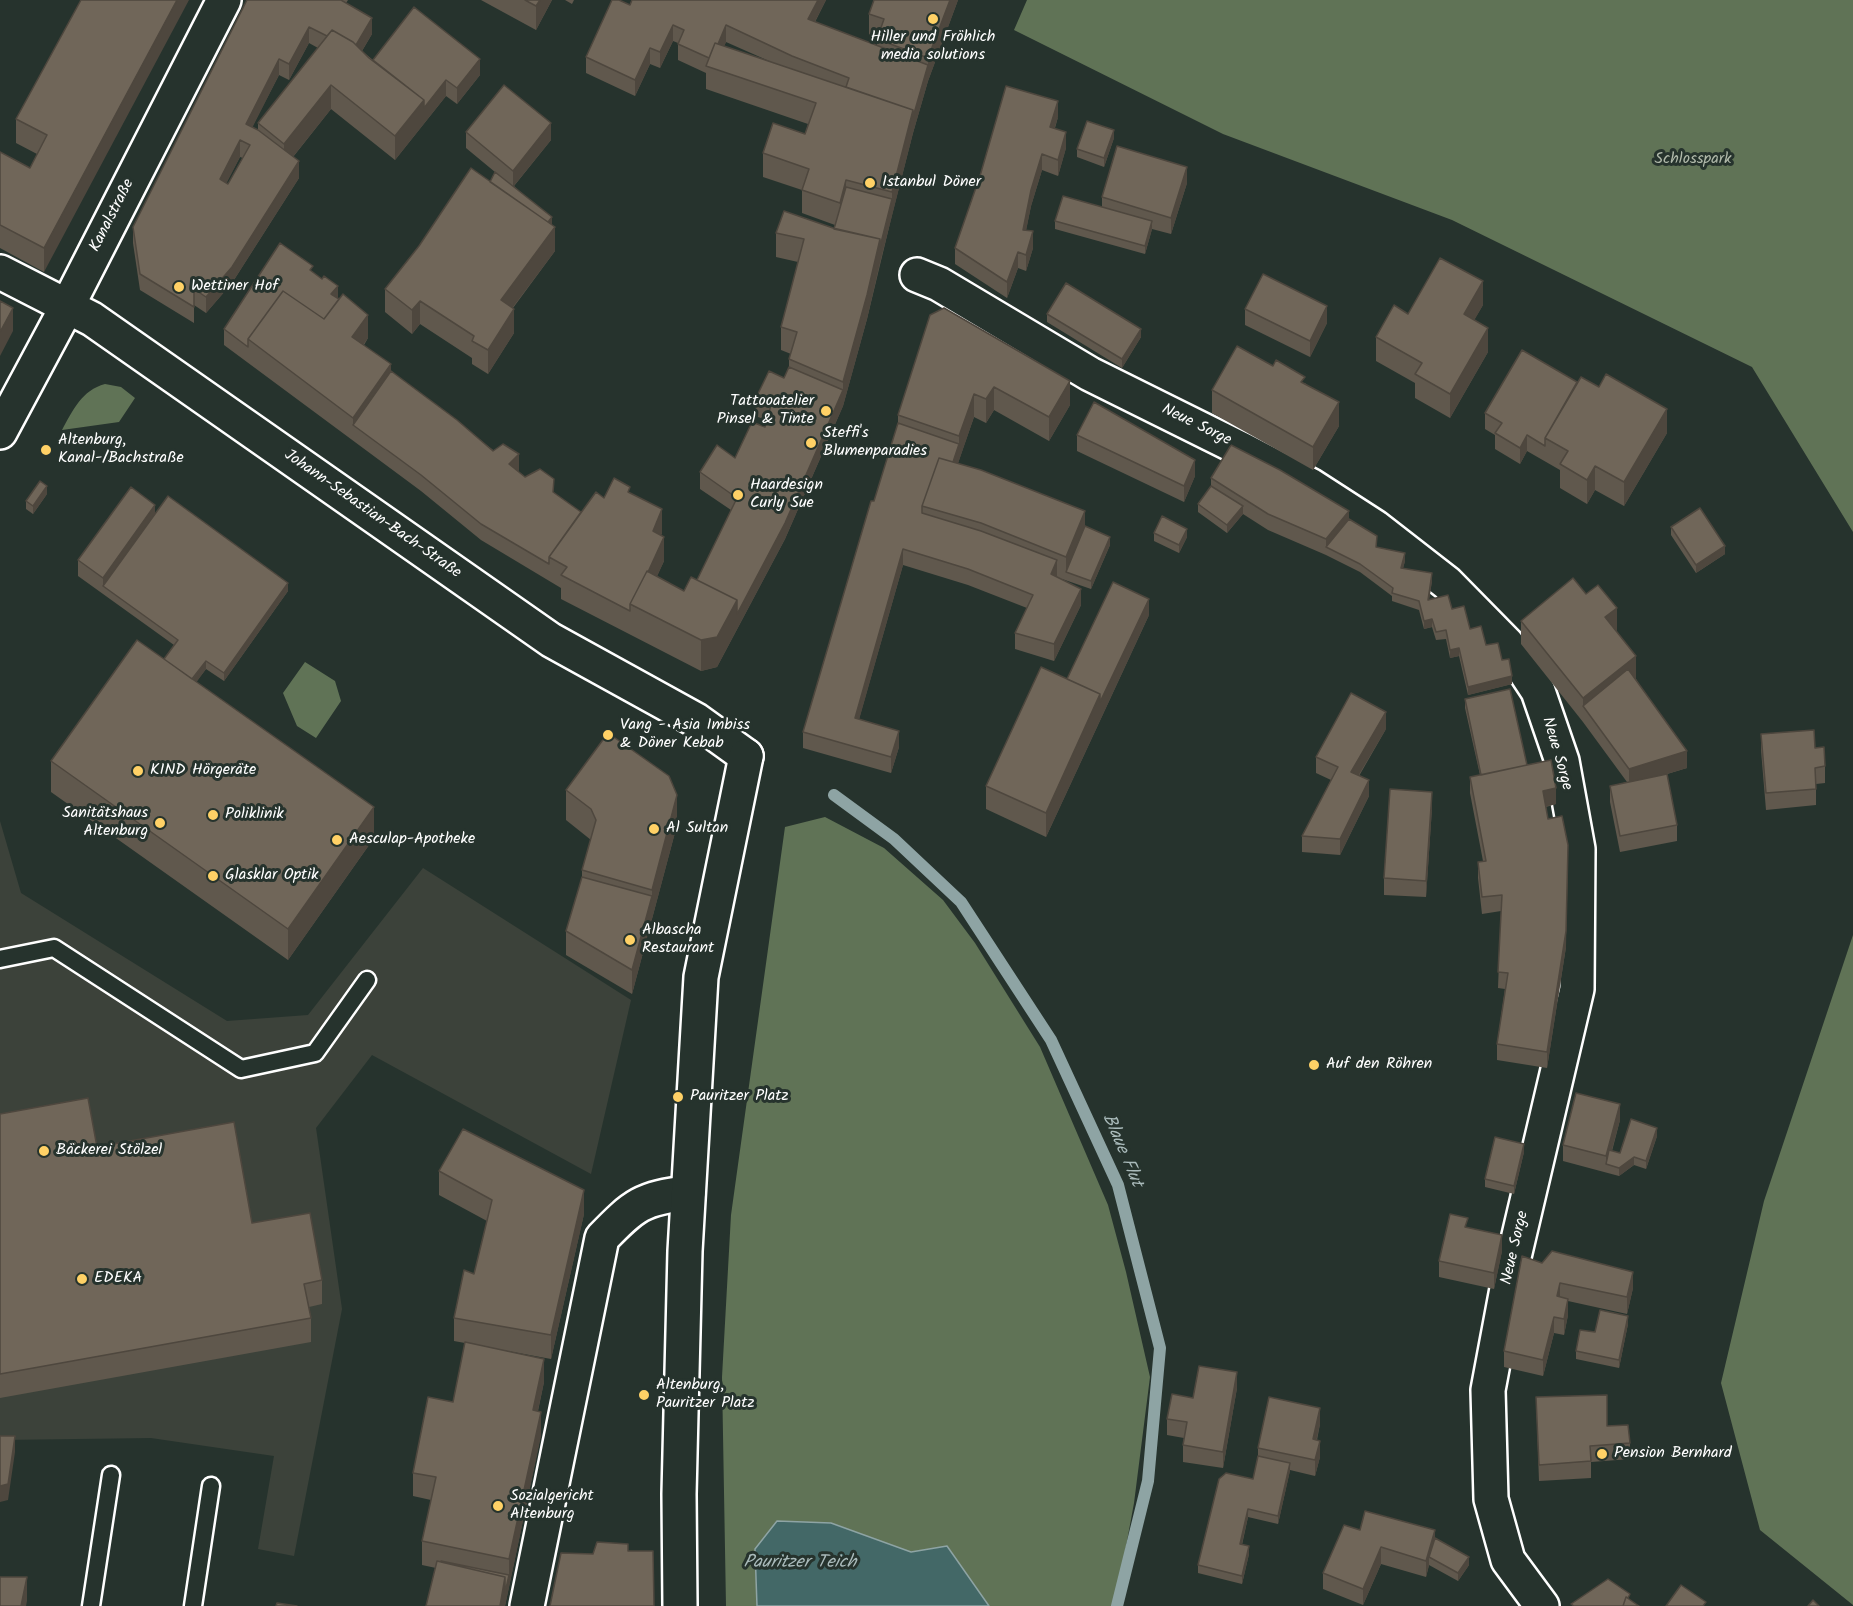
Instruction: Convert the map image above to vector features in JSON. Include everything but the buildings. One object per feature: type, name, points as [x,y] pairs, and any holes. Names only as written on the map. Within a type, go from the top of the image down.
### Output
[{"type":"street","name":"Kanalstraße","points":[[0,432],[68,305],[224,0]]},
{"type":"street","name":"Johann-Sebastian-Bach-Straße","points":[[0,272],[92,319],[551,640],[696,720],[746,756],[701,977],[688,1193]]},
{"type":"street","name":"Neue Sorge","points":[[917,275],[939,284],[1090,374],[1310,485],[1375,527],[1447,583],[1507,644],[1538,691],[1562,761],[1578,849],[1577,989],[1509,1278],[1488,1390],[1491,1499],[1508,1560],[1542,1606]]},
{"type":"street","points":[[527,1606],[602,1238],[629,1210],[657,1197],[688,1193],[681,1423],[680,1591]]},
{"type":"lane","points":[[0,959],[54,948],[241,1069],[315,1053],[367,980]]},
{"type":"lane","points":[[91,1606],[111,1475]]},
{"type":"lane","points":[[193,1606],[211,1486]]},
{"type":"shaded area","points":[[0,821],[21,893],[227,1021],[308,1015],[423,868],[631,1000],[591,1174],[372,1055],[316,1128],[342,1309],[294,1556],[258,1549],[274,1456],[151,1438],[0,1440]]},
{"type":"green space","name":"Schlosspark","points":[[1027,0],[1853,0],[1853,532],[1752,367],[1452,220],[1223,134],[1014,30]]},
{"type":"green space","points":[[105,384],[121,387],[135,398],[119,422],[62,430],[74,408],[84,396]]},
{"type":"green space","points":[[305,662],[335,681],[341,701],[316,738],[297,726],[283,693]]},
{"type":"green space","points":[[825,817],[884,848],[943,900],[975,943],[1040,1047],[1108,1205],[1150,1377],[1134,1503],[1115,1606],[989,1606],[947,1546],[911,1552],[831,1523],[755,1549],[757,1606],[726,1606],[722,1377],[731,1215],[785,827]]},
{"type":"green space","points":[[1853,935],[1853,1605],[1760,1530],[1721,1383],[1764,1201]]},
{"type":"water","name":"Pauritzer Teich","points":[[777,1521],[831,1523],[911,1552],[947,1546],[989,1606],[757,1606],[755,1549]]},
{"type":"waterway","name":"Blaue Flut","points":[[834,795],[894,839],[961,902],[1051,1040],[1118,1185],[1160,1348],[1148,1481],[1117,1606]]},
{"type":"place","name":"Hiller und Fröhlich media solutions","points":[[933,19]]},
{"type":"place","name":"Istanbul Döner","points":[[870,183]]},
{"type":"place","name":"Wettiner Hof","points":[[179,287]]},
{"type":"place","name":"Tattooatelier Pinsel & Tinte","points":[[826,411]]},
{"type":"place","name":"Steffi's Blumenparadies","points":[[811,443]]},
{"type":"place","name":"Altenburg, Kanal-/Bachstraße","points":[[46,450]]},
{"type":"place","name":"Haardesign Curly Sue","points":[[738,495]]},
{"type":"place","name":"Vang - Asia Imbiss & Döner Kebab","points":[[608,735]]},
{"type":"place","name":"KIND Hörgeräte","points":[[138,771]]},
{"type":"place","name":"Poliklinik","points":[[213,815]]},
{"type":"place","name":"Sanitätshaus Altenburg","points":[[160,823]]},
{"type":"place","name":"Al Sultan","points":[[654,829]]},
{"type":"place","name":"Aesculap-Apotheke","points":[[337,840]]},
{"type":"place","name":"Glasklar Optik","points":[[213,876]]},
{"type":"place","name":"Albascha Restaurant","points":[[630,940]]},
{"type":"place","name":"Auf den Röhren","points":[[1314,1065]]},
{"type":"place","name":"Pauritzer Platz","points":[[678,1097]]},
{"type":"place","name":"Bäckerei Stölzel","points":[[44,1151]]},
{"type":"place","name":"EDEKA","points":[[82,1279]]},
{"type":"place","name":"Altenburg, Pauritzer Platz","points":[[644,1395]]},
{"type":"place","name":"Pension Bernhard","points":[[1602,1454]]},
{"type":"place","name":"Sozialgericht Altenburg","points":[[498,1506]]}]
